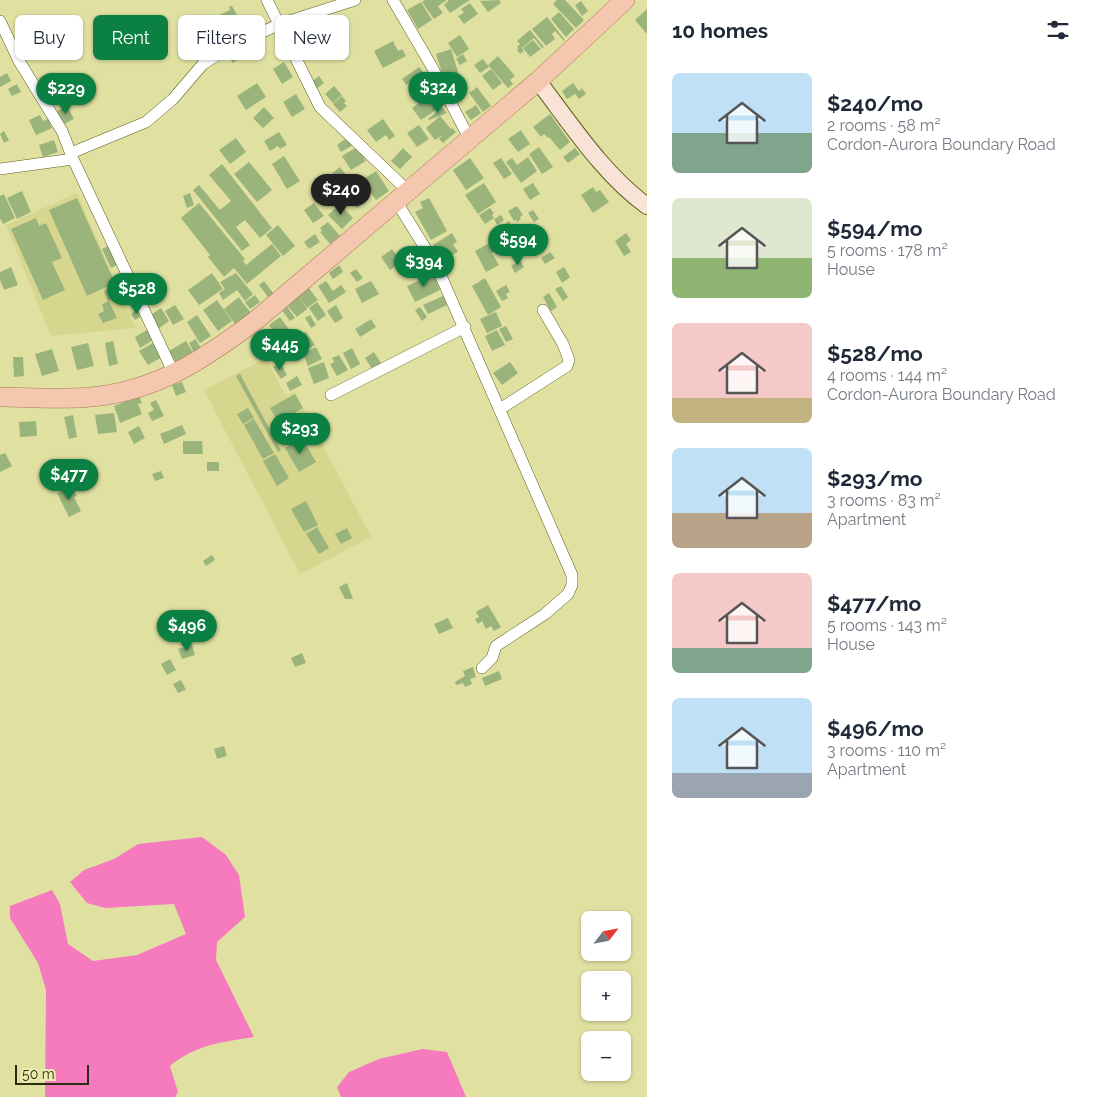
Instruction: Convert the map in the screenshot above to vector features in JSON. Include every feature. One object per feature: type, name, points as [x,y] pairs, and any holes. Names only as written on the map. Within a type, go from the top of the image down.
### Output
[{"type":"main road","points":[[0,396],[89,397],[110,395],[156,382],[205,358],[255,321],[538,81],[625,0]]},
{"type":"street","points":[[268,0],[276,15]]},
{"type":"street","points":[[308,15],[355,0]]},
{"type":"street","points":[[393,0],[432,67],[469,138]]},
{"type":"street","points":[[0,21],[19,61],[62,131],[174,374]]},
{"type":"street","points":[[0,169],[72,156],[146,122],[173,99],[191,76],[210,58],[231,46],[275,26]]},
{"type":"street","points":[[297,60],[320,107],[401,196],[437,266],[465,328],[572,575],[572,585],[568,594],[559,604],[496,646],[492,658],[482,668]]},
{"type":"street","points":[[538,81],[600,160],[621,184],[647,206]]},
{"type":"street","points":[[500,408],[567,366],[570,360],[563,344],[542,310]]},
{"type":"street","points":[[331,395],[465,328]]},
{"type":"shaded area","points":[[77,193],[136,328],[51,336],[6,225]]},
{"type":"shaded area","points":[[266,358],[286,396],[295,392],[371,537],[300,574],[204,390]]},
{"type":"shaded area","points":[[202,837],[226,855],[239,875],[245,917],[217,942],[216,960],[254,1037],[209,1046],[189,1053],[179,1059],[170,1066],[178,1092],[175,1097],[45,1097],[46,990],[38,963],[10,918],[10,906],[52,890],[60,904],[68,944],[93,961],[137,955],[186,934],[174,904],[105,908],[87,903],[70,882],[84,870],[114,859],[138,844]]},
{"type":"shaded area","points":[[422,1049],[447,1052],[466,1097],[341,1097],[337,1087],[349,1072],[379,1059]]},
{"type":"building","points":[[425,0],[447,0],[438,6],[443,13],[434,19],[422,2]]},
{"type":"building","points":[[449,0],[470,0],[450,13],[444,5]]},
{"type":"building","points":[[499,0],[501,3],[488,12],[480,1]]},
{"type":"building","points":[[557,0],[565,0],[584,20],[576,28],[553,4]]},
{"type":"building","points":[[581,1],[588,11],[582,16],[575,5]]},
{"type":"building","points":[[421,2],[432,20],[418,29],[407,10]]},
{"type":"building","points":[[470,3],[478,14],[464,24],[458,16],[464,13],[461,9]]},
{"type":"building","points":[[229,6],[232,6],[237,15],[219,15],[230,10]]},
{"type":"building","points":[[647,9],[647,34],[635,20]]},
{"type":"building","points":[[559,12],[574,29],[566,37],[551,19]]},
{"type":"building","points":[[547,17],[564,41],[555,31],[552,34],[555,39],[546,46],[532,29]]},
{"type":"building","points":[[530,30],[544,47],[542,48],[534,38],[522,48],[524,51],[520,54],[517,47],[520,44],[517,41]]},
{"type":"building","points":[[460,35],[469,49],[457,57],[448,43]]},
{"type":"building","points":[[533,40],[541,49],[530,57],[523,48]]},
{"type":"building","points":[[393,41],[398,51],[402,49],[406,56],[383,68],[374,51]]},
{"type":"building","points":[[451,49],[459,75],[444,79],[436,54]]},
{"type":"building","points":[[463,54],[467,61],[460,65],[456,59]]},
{"type":"building","points":[[498,56],[515,76],[510,80],[513,84],[508,88],[488,65]]},
{"type":"building","points":[[483,59],[489,67],[480,73],[474,65]]},
{"type":"building","points":[[284,62],[293,77],[282,84],[273,69]]},
{"type":"building","points":[[419,67],[424,73],[406,85],[402,79]]},
{"type":"building","points":[[491,69],[502,83],[493,90],[482,76]]},
{"type":"building","points":[[7,73],[11,81],[0,87],[0,77]]},
{"type":"building","points":[[319,76],[324,83],[316,89],[311,82]]},
{"type":"building","points":[[420,78],[425,86],[417,91],[411,84]]},
{"type":"building","points":[[257,83],[266,97],[246,110],[237,96]]},
{"type":"building","points":[[573,83],[579,91],[582,88],[586,94],[579,99],[575,94],[567,99],[562,91]]},
{"type":"building","points":[[17,84],[21,92],[12,96],[8,89]]},
{"type":"building","points":[[334,86],[342,95],[333,103],[325,94]]},
{"type":"building","points":[[69,87],[72,95],[59,101],[55,92]]},
{"type":"building","points":[[477,87],[491,106],[483,112],[469,93]]},
{"type":"building","points":[[417,93],[423,102],[436,94],[444,105],[421,120],[412,108],[419,103],[413,95]]},
{"type":"building","points":[[296,94],[305,109],[292,117],[283,102]]},
{"type":"building","points":[[342,96],[347,106],[340,112],[333,104]]},
{"type":"building","points":[[476,105],[481,113],[471,120],[465,112]]},
{"type":"building","points":[[67,106],[74,119],[64,124],[57,111]]},
{"type":"building","points":[[264,107],[274,118],[263,128],[253,118]]},
{"type":"building","points":[[442,107],[447,113],[428,119]]},
{"type":"building","points":[[550,114],[570,142],[560,150],[549,137],[544,134],[541,137],[533,127]]},
{"type":"building","points":[[40,115],[43,121],[48,119],[52,128],[36,135],[29,120]]},
{"type":"building","points":[[440,116],[456,132],[443,143],[439,139],[443,135],[435,140],[426,128]]},
{"type":"building","points":[[383,119],[395,136],[389,140],[386,135],[376,142],[367,130]]},
{"type":"building","points":[[419,125],[429,139],[417,147],[407,133]]},
{"type":"building","points":[[521,130],[530,144],[518,152],[508,139]]},
{"type":"building","points":[[4,131],[9,140],[4,143],[0,134]]},
{"type":"building","points":[[279,132],[287,145],[280,149],[278,146],[270,151],[264,141]]},
{"type":"building","points":[[348,137],[353,145],[341,152],[337,145]]},
{"type":"building","points":[[236,138],[246,152],[230,164],[219,150]]},
{"type":"building","points":[[54,140],[58,152],[43,157],[39,145]]},
{"type":"building","points":[[357,147],[366,161],[351,170],[342,156]]},
{"type":"building","points":[[539,147],[553,167],[542,174],[529,154]]},
{"type":"building","points":[[403,148],[412,157],[400,169],[391,161]]},
{"type":"building","points":[[575,148],[580,154],[568,163],[563,157]]},
{"type":"building","points":[[284,156],[300,181],[287,189],[272,164]]},
{"type":"building","points":[[528,157],[537,171],[521,183],[506,162],[512,158],[517,165]]},
{"type":"building","points":[[470,158],[484,178],[466,190],[453,170]]},
{"type":"building","points":[[501,158],[512,174],[504,179],[493,163]]},
{"type":"building","points":[[249,162],[272,190],[257,202],[234,174]]},
{"type":"building","points":[[222,164],[272,228],[260,238],[245,220],[236,227],[250,245],[242,251],[193,190],[199,185],[220,210],[231,201],[209,175]]},
{"type":"building","points":[[340,167],[357,189],[346,197],[330,175]]},
{"type":"building","points":[[376,171],[389,191],[376,200],[362,180]]},
{"type":"building","points":[[484,183],[496,202],[478,214],[465,195]]},
{"type":"building","points":[[533,183],[540,194],[530,200],[523,189]]},
{"type":"building","points":[[593,187],[596,192],[600,190],[609,202],[593,213],[581,195]]},
{"type":"building","points":[[362,188],[370,198],[357,208],[350,199]]},
{"type":"building","points":[[22,191],[31,212],[17,219],[7,198]]},
{"type":"building","points":[[190,193],[194,205],[187,208],[183,196]]},
{"type":"building","points":[[4,194],[15,218],[3,224],[0,218],[0,196]]},
{"type":"building","points":[[77,198],[115,283],[87,296],[49,210]]},
{"type":"building","points":[[429,198],[447,231],[431,240],[415,212],[423,208],[420,202]]},
{"type":"building","points":[[199,203],[245,259],[243,261],[246,265],[272,244],[281,256],[247,284],[234,268],[224,277],[208,257],[210,255],[181,218]]},
{"type":"building","points":[[314,203],[324,216],[313,223],[304,210]]},
{"type":"building","points":[[340,204],[353,218],[342,229],[328,215]]},
{"type":"building","points":[[517,206],[523,215],[517,222],[516,220],[514,221],[508,211]]},
{"type":"building","points":[[490,208],[494,213],[492,215],[494,218],[485,224],[479,215]]},
{"type":"building","points":[[533,210],[539,219],[534,222],[528,213]]},
{"type":"building","points":[[501,215],[504,220],[497,225],[494,219]]},
{"type":"building","points":[[36,218],[39,226],[46,223],[62,258],[52,262],[65,290],[43,300],[11,229]]},
{"type":"building","points":[[509,221],[514,229],[506,234],[502,226]]},
{"type":"building","points":[[328,222],[340,236],[330,244],[320,232],[322,231],[320,228]]},
{"type":"building","points":[[278,225],[295,246],[283,256],[266,235]]},
{"type":"building","points":[[538,227],[543,236],[536,241],[530,232]]},
{"type":"building","points":[[452,233],[457,242],[453,244],[458,252],[452,255],[453,258],[445,263],[433,245]]},
{"type":"building","points":[[518,233],[524,242],[519,245],[518,243],[513,245],[515,248],[511,251],[503,240],[511,234],[515,240],[513,235]]},
{"type":"building","points":[[626,233],[631,240],[626,244],[631,252],[624,256],[615,241]]},
{"type":"building","points":[[315,234],[320,242],[309,249],[304,242]]},
{"type":"building","points":[[491,242],[495,250],[492,253],[499,265],[486,272],[475,251]]},
{"type":"building","points":[[108,246],[117,265],[111,268],[102,249]]},
{"type":"building","points":[[392,249],[402,262],[390,270],[381,257]]},
{"type":"building","points":[[550,252],[555,258],[545,264],[541,258]]},
{"type":"building","points":[[520,260],[524,267],[515,273],[511,266]]},
{"type":"building","points":[[339,265],[343,272],[333,279],[329,273]]},
{"type":"building","points":[[11,267],[18,285],[4,290],[0,280],[0,272]]},
{"type":"building","points":[[564,267],[570,277],[562,283],[556,272]]},
{"type":"building","points":[[356,269],[363,278],[357,282],[350,273]]},
{"type":"building","points":[[212,273],[223,289],[199,305],[188,290]]},
{"type":"building","points":[[236,273],[253,294],[245,301],[237,290],[223,300],[219,293],[225,289],[220,282]]},
{"type":"building","points":[[433,274],[440,290],[415,302],[407,286]]},
{"type":"building","points":[[122,275],[128,289],[122,292],[115,279]]},
{"type":"building","points":[[485,278],[501,307],[488,315],[472,286]]},
{"type":"building","points":[[264,281],[273,293],[268,297],[259,285]]},
{"type":"building","points":[[326,281],[333,291],[341,285],[346,292],[329,303],[318,286]]},
{"type":"building","points":[[371,281],[379,294],[362,303],[355,289]]},
{"type":"building","points":[[506,285],[510,292],[506,294],[508,298],[502,301],[496,291]]},
{"type":"building","points":[[116,286],[120,296],[108,301],[104,291]]},
{"type":"building","points":[[561,286],[568,297],[563,301],[555,289]]},
{"type":"building","points":[[308,287],[318,300],[307,308],[297,295]]},
{"type":"building","points":[[549,293],[557,307],[551,311],[543,297]]},
{"type":"building","points":[[255,295],[260,302],[250,309],[245,302]]},
{"type":"building","points":[[297,295],[307,309],[297,317],[286,304]]},
{"type":"building","points":[[443,296],[447,305],[428,314],[423,305]]},
{"type":"building","points":[[239,297],[251,313],[235,324],[224,309]]},
{"type":"building","points":[[217,300],[232,321],[218,331],[203,310]]},
{"type":"building","points":[[109,301],[117,318],[103,323],[98,314],[104,311],[102,304]]},
{"type":"building","points":[[317,302],[326,315],[318,321],[309,308]]},
{"type":"building","points":[[175,305],[184,319],[173,325],[165,311]]},
{"type":"building","points":[[286,305],[295,318],[290,321],[281,309]]},
{"type":"building","points":[[336,305],[343,318],[335,323],[327,311]]},
{"type":"building","points":[[420,307],[427,317],[422,321],[415,310]]},
{"type":"building","points":[[161,308],[169,321],[158,329],[149,316]]},
{"type":"building","points":[[138,309],[142,316],[135,320],[131,314]]},
{"type":"building","points":[[496,312],[502,326],[487,333],[480,319]]},
{"type":"building","points":[[197,315],[211,336],[200,343],[187,322]]},
{"type":"building","points":[[310,315],[316,325],[311,328],[305,318]]},
{"type":"building","points":[[280,317],[295,338],[284,346],[269,325]]},
{"type":"building","points":[[371,319],[376,327],[360,337],[355,329]]},
{"type":"building","points":[[506,326],[513,339],[506,342],[499,329]]},
{"type":"building","points":[[147,330],[153,340],[140,348],[135,337]]},
{"type":"building","points":[[497,330],[505,345],[492,351],[485,336]]},
{"type":"building","points":[[306,332],[315,345],[304,352],[299,345],[305,341],[301,335]]},
{"type":"building","points":[[268,337],[277,349],[270,354],[261,341]]},
{"type":"building","points":[[196,339],[202,351],[195,355],[189,343]]},
{"type":"building","points":[[113,341],[118,364],[109,366],[105,343]]},
{"type":"building","points":[[186,341],[195,356],[178,366],[169,351]]},
{"type":"building","points":[[88,343],[94,366],[77,370],[71,347]]},
{"type":"building","points":[[153,343],[162,357],[148,365],[139,351]]},
{"type":"building","points":[[316,347],[322,359],[308,366],[303,353]]},
{"type":"building","points":[[286,348],[288,352],[275,360],[273,355]]},
{"type":"building","points":[[352,348],[360,364],[351,369],[343,353]]},
{"type":"building","points":[[52,349],[59,371],[42,376],[35,354]]},
{"type":"building","points":[[374,352],[381,363],[372,369],[365,358]]},
{"type":"building","points":[[339,355],[348,370],[337,376],[330,364],[334,362],[332,358]]},
{"type":"building","points":[[13,357],[23,357],[24,376],[14,377]]},
{"type":"building","points":[[280,362],[287,375],[281,379],[273,367]]},
{"type":"building","points":[[324,362],[329,378],[314,384],[308,368]]},
{"type":"building","points":[[510,362],[518,373],[502,385],[493,373]]},
{"type":"building","points":[[240,374],[281,450],[278,452],[236,376]]},
{"type":"building","points":[[297,376],[302,385],[290,391],[286,383]]},
{"type":"building","points":[[182,382],[186,392],[176,396],[172,385]]},
{"type":"building","points":[[295,394],[303,408],[278,422],[270,408]]},
{"type":"building","points":[[139,396],[142,403],[138,404],[142,414],[120,423],[114,406]]},
{"type":"building","points":[[156,400],[164,416],[152,421],[148,413],[154,410],[150,403]]},
{"type":"building","points":[[248,408],[254,418],[243,424],[237,414]]},
{"type":"building","points":[[114,413],[117,432],[98,434],[95,415]]},
{"type":"building","points":[[73,415],[77,437],[69,439],[64,417]]},
{"type":"building","points":[[254,419],[274,453],[263,459],[244,425]]},
{"type":"building","points":[[36,421],[37,436],[20,437],[19,422]]},
{"type":"building","points":[[182,425],[186,434],[164,444],[160,434]]},
{"type":"building","points":[[139,426],[145,438],[134,444],[128,432]]},
{"type":"building","points":[[302,438],[316,462],[299,472],[285,448]]},
{"type":"building","points":[[183,441],[202,441],[203,454],[183,454]]},
{"type":"building","points":[[5,453],[12,466],[0,472],[0,455]]},
{"type":"building","points":[[275,454],[289,478],[277,486],[263,461]]},
{"type":"building","points":[[207,462],[219,462],[219,471],[207,471]]},
{"type":"building","points":[[161,471],[164,478],[155,481],[152,474]]},
{"type":"building","points":[[72,486],[77,496],[74,497],[81,511],[69,517],[57,493]]},
{"type":"building","points":[[306,501],[318,525],[304,532],[291,509]]},
{"type":"building","points":[[317,527],[329,548],[319,554],[306,534]]},
{"type":"building","points":[[347,528],[352,538],[341,544],[335,534]]},
{"type":"building","points":[[212,555],[215,560],[206,566],[203,561]]},
{"type":"building","points":[[347,583],[353,599],[345,599],[339,587]]},
{"type":"building","points":[[488,605],[501,627],[494,631],[491,626],[486,629],[482,621],[478,624],[475,619],[479,617],[476,612]]},
{"type":"building","points":[[448,618],[453,628],[439,634],[434,624]]},
{"type":"building","points":[[192,645],[195,655],[182,659],[178,649]]},
{"type":"building","points":[[302,653],[306,663],[295,667],[291,658]]},
{"type":"building","points":[[170,659],[176,670],[167,675],[161,664]]},
{"type":"building","points":[[473,667],[476,677],[470,679],[472,684],[465,687],[463,683],[456,685],[455,682],[465,676],[463,671]]},
{"type":"building","points":[[499,671],[502,679],[485,686],[482,678]]},
{"type":"building","points":[[181,680],[186,690],[178,693],[173,684]]},
{"type":"building","points":[[224,746],[227,756],[217,759],[214,749]]}]
